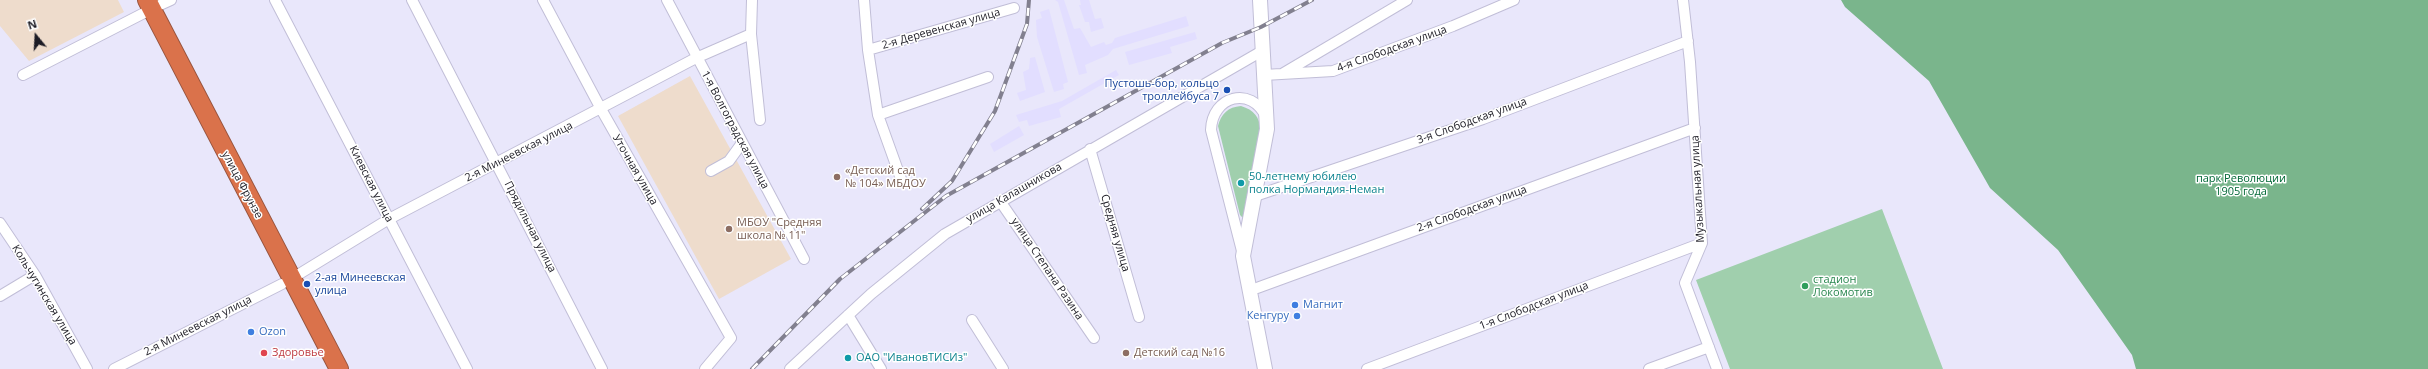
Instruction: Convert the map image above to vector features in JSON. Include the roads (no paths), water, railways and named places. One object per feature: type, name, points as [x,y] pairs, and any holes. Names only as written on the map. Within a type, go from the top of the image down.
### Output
[{"type":"highway","name":"улица Фрунзе","points":[[145,6],[287,281],[327,369]]},
{"type":"highway","name":"улица Фрунзе","points":[[287,281],[339,369]]},
{"type":"street","points":[[23,75],[145,6],[171,0]]},
{"type":"street","name":"Киевская улица","points":[[275,0],[467,369]]},
{"type":"street","name":"Прядильная улица","points":[[412,0],[498,163],[602,369]]},
{"type":"street","name":"Уточная улица","points":[[542,0],[601,109],[731,338],[705,369]]},
{"type":"street","name":"1-я Волгоградская улица","points":[[667,0],[696,58],[804,259]]},
{"type":"street","points":[[752,0],[751,34],[760,120]]},
{"type":"street","points":[[864,0],[868,50],[878,115],[901,179]]},
{"type":"street","points":[[1243,256],[1255,196],[1267,119],[1260,0]]},
{"type":"street","points":[[1280,75],[1407,0]]},
{"type":"street","name":"4-я Слободская улица","points":[[1264,76],[1333,71],[1453,26],[1514,0]]},
{"type":"street","name":"Музыкальная улица","points":[[1683,0],[1695,128],[1702,243],[1685,283],[1717,369]]},
{"type":"street","name":"2-я Деревенская улица","points":[[868,50],[1014,8]]},
{"type":"street","name":"2-я Минеевская улица","points":[[114,369],[287,281],[389,219],[696,58],[751,34]]},
{"type":"street","name":"3-я Слободская улица","points":[[1255,196],[1483,119],[1688,41]]},
{"type":"street","name":"улица Калашникова","points":[[790,369],[848,315],[944,234],[1262,51]]},
{"type":"street","points":[[878,115],[988,77]]},
{"type":"street","points":[[1267,119],[1256,103],[1238,98],[1221,105],[1212,121],[1211,130],[1273,369]]},
{"type":"street","name":"2-я Слободская улица","points":[[1253,289],[1695,128]]},
{"type":"street","points":[[711,171],[729,161],[742,143]]},
{"type":"street","name":"Средняя улица","points":[[1090,149],[1139,317]]},
{"type":"street","name":"улица Степана Разина","points":[[1000,201],[1094,338]]},
{"type":"street","name":"Кольчугинская улица","points":[[0,223],[35,276],[87,369]]},
{"type":"street","points":[[1249,226],[1248,243],[1253,289],[1265,369]]},
{"type":"street","name":"1-я Слободская улица","points":[[1367,369],[1702,243]]},
{"type":"street","points":[[0,296],[35,276]]},
{"type":"street","points":[[848,315],[881,369]]},
{"type":"street","points":[[972,320],[1003,369]]},
{"type":"street","points":[[1649,369],[1709,347]]},
{"type":"railway","points":[[922,209],[952,181],[995,111],[1027,24],[1029,0]]},
{"type":"railway","points":[[752,369],[840,279],[946,196],[1222,43],[1261,27],[1312,0]]},
{"type":"place","name":"Пустошь-бор, кольцо троллейбуса 7","points":[[1227,90]]},
{"type":"place","name":"«Детский сад № 104» МБДОУ","points":[[837,177]]},
{"type":"place","name":"50-летнему юбилею полка Нормандия-Неман","points":[[1241,183]]},
{"type":"place","name":"МБОУ \"Средняя школа № 11\"","points":[[729,229]]},
{"type":"place","name":"2-ая Минеевская улица","points":[[307,284]]},
{"type":"place","name":"стадион Локомотив","points":[[1805,286]]},
{"type":"place","name":"Магнит","points":[[1295,305]]},
{"type":"place","name":"Кенгуру","points":[[1297,316]]},
{"type":"place","name":"Ozon","points":[[251,332]]},
{"type":"place","name":"Здоровье","points":[[264,353]]},
{"type":"place","name":"Детский сад №16","points":[[1126,353]]},
{"type":"place","name":"ОАО \"ИвановТИСИз\"","points":[[848,358]]},
{"type":"park label","name":"парк Революции 1905 года","points":[[2241,185]]}]
